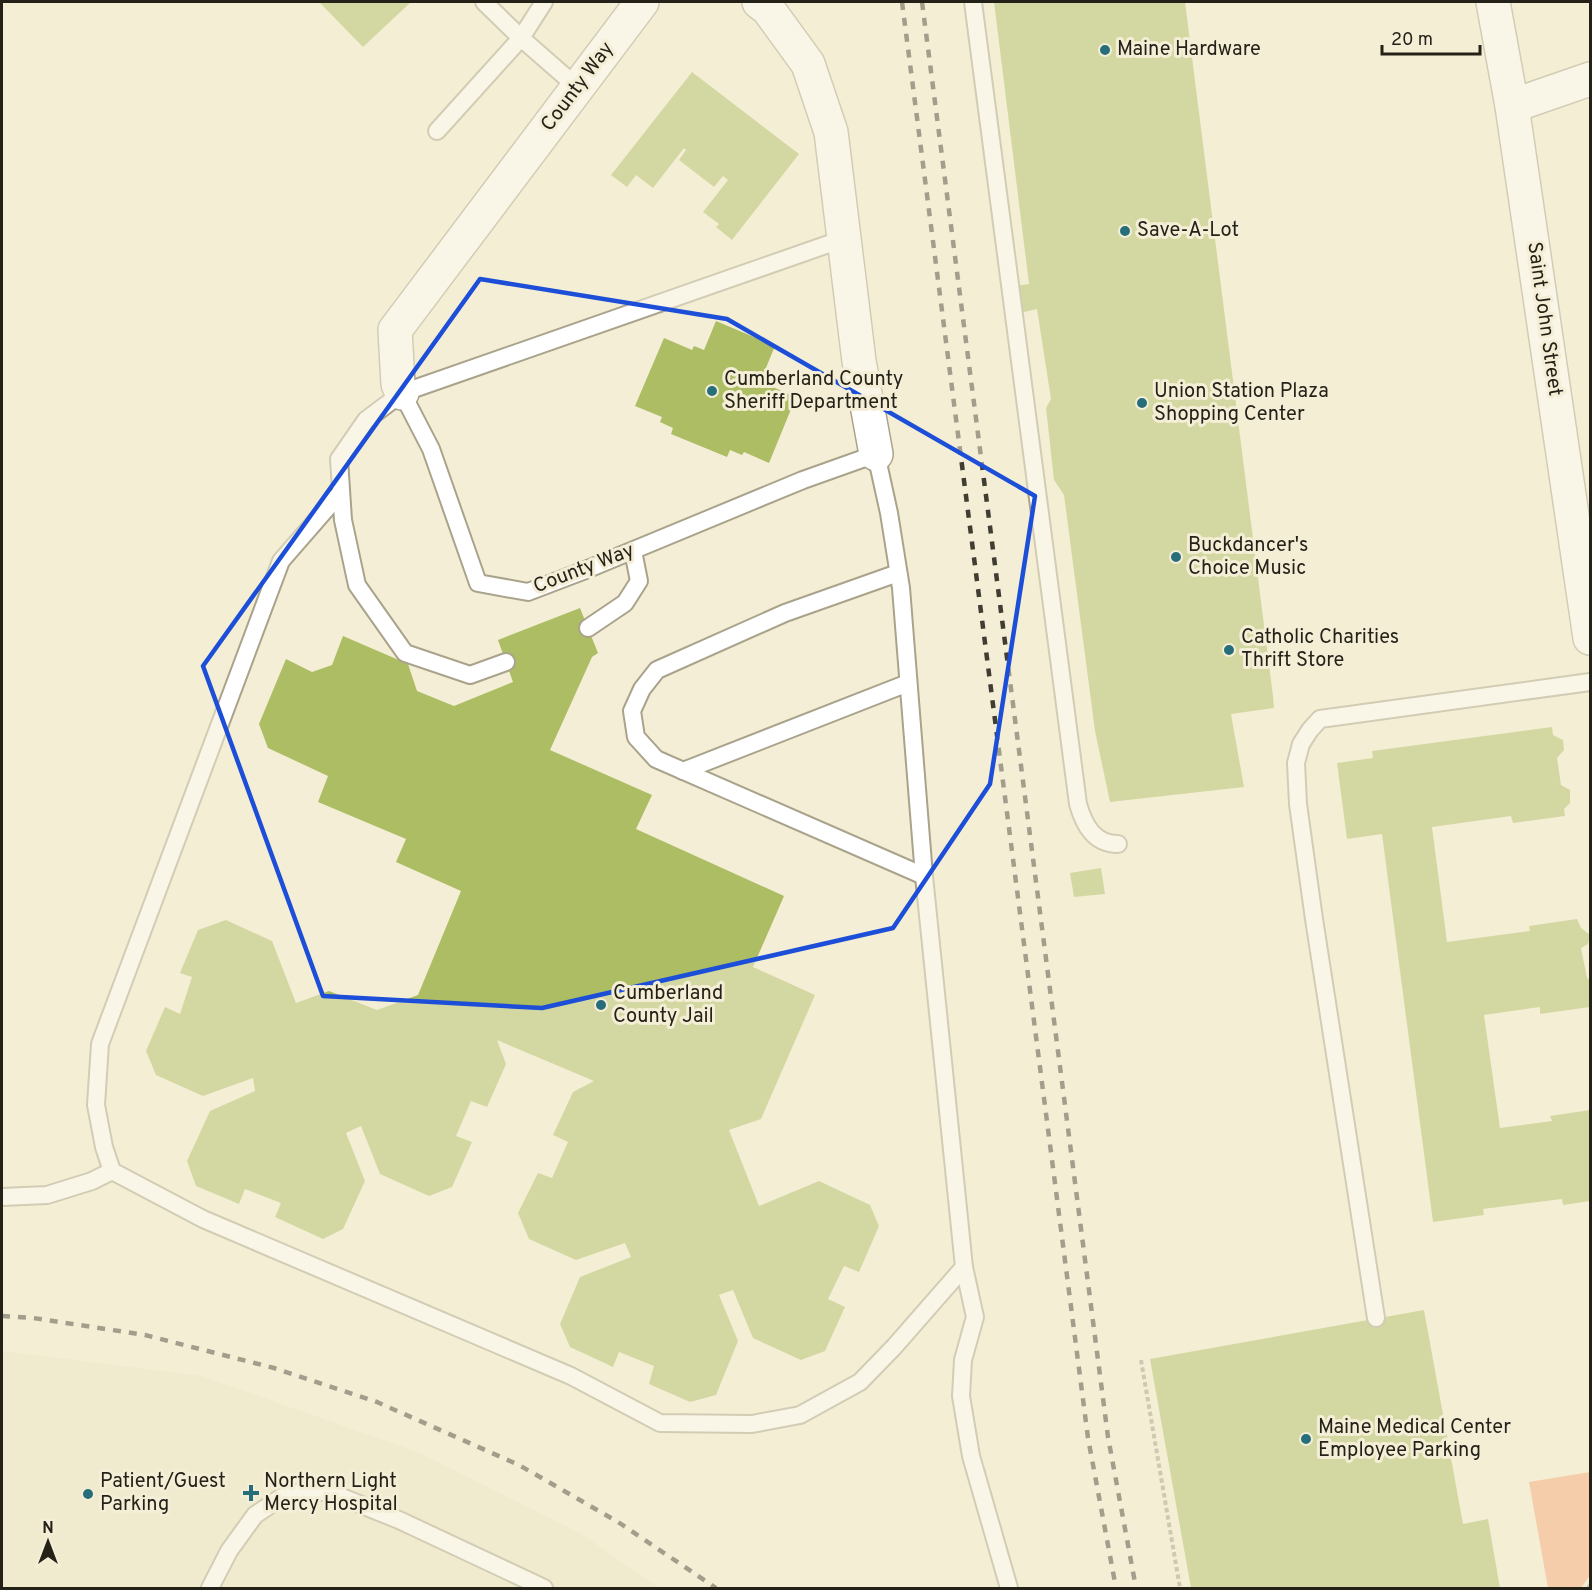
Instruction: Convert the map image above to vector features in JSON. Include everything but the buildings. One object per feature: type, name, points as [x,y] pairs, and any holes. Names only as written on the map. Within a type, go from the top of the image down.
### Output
[{"type":"street","name":"County Way","points":[[402,393],[398,384],[395,330],[642,2]]},
{"type":"street","points":[[759,2],[768,9],[808,64],[831,132],[859,361],[876,454]]},
{"type":"street","name":"Saint John Street","points":[[1498,3],[1590,638]]},
{"type":"street","points":[[1512,106],[1590,79]]},
{"type":"lane","points":[[484,2],[521,39],[578,87]]},
{"type":"lane","points":[[437,131],[521,39],[544,2]]},
{"type":"lane","points":[[973,2],[1078,804],[1083,822],[1094,836],[1110,844],[1118,844]]},
{"type":"lane","points":[[506,662],[470,675],[405,653],[357,585],[343,520],[339,459],[366,420],[402,393],[843,239]]},
{"type":"lane","name":"County Way","points":[[402,393],[431,449],[478,583],[528,592],[803,480],[876,454]]},
{"type":"lane","points":[[876,454],[889,513],[898,573],[924,876],[964,1267],[975,1317],[963,1360],[961,1396],[971,1456],[1010,1588]]},
{"type":"lane","points":[[341,492],[280,561],[100,1044],[96,1105],[104,1147],[112,1172],[204,1219],[571,1376],[660,1423],[752,1424],[800,1415],[860,1382],[964,1267]]},
{"type":"lane","points":[[588,628],[625,603],[639,581],[633,551]]},
{"type":"lane","points":[[898,573],[786,613],[657,670],[642,689],[632,711],[636,736],[656,759],[924,876]]},
{"type":"lane","points":[[1376,1318],[1298,804],[1296,763],[1301,744],[1320,719],[1590,682]]},
{"type":"lane","points":[[683,771],[908,683]]},
{"type":"lane","points":[[2,1197],[47,1195],[92,1181],[112,1172]]},
{"type":"lane","points":[[210,1588],[230,1551],[255,1515],[282,1497],[301,1492],[328,1492],[399,1520],[544,1588]]},
{"type":"path","points":[[1141,1360],[1180,1588]]},
{"type":"highlighted area","points":[[480,279],[727,319],[1035,496],[990,784],[893,928],[542,1008],[323,996],[203,666]]},
{"type":"shaded area","name":"Northern Light Mercy Hospital","points":[[2,1351],[202,1376],[420,1453],[580,1533],[659,1588],[2,1588]]},
{"type":"shaded area","points":[[1590,1472],[1590,1575],[1581,1588],[1548,1588],[1529,1482]]},
{"type":"railway","points":[[902,2],[1088,1438],[1116,1588]]},
{"type":"railway","points":[[922,2],[1108,1437],[1136,1588]]},
{"type":"railway","points":[[2,1316],[33,1318],[145,1335],[274,1368],[377,1402],[519,1465],[618,1522],[716,1588]]},
{"type":"place","name":"Maine Hardware","points":[[1105,50]]},
{"type":"place","name":"Save-A-Lot","points":[[1125,231]]},
{"type":"place","name":"Cumberland County Sheriff Department","points":[[712,391]]},
{"type":"place","name":"Union Station Plaza Shopping Center","points":[[1142,403]]},
{"type":"place","name":"Buckdancer's Choice Music","points":[[1176,557]]},
{"type":"place","name":"Catholic Charities Thrift Store","points":[[1229,650]]},
{"type":"place","name":"Cumberland County Jail","points":[[601,1005]]},
{"type":"place","name":"Maine Medical Center Employee Parking","points":[[1306,1439]]},
{"type":"place","name":"Northern Light Mercy Hospital","points":[[251,1493]]},
{"type":"place","name":"Patient/Guest Parking","points":[[88,1494]]}]
